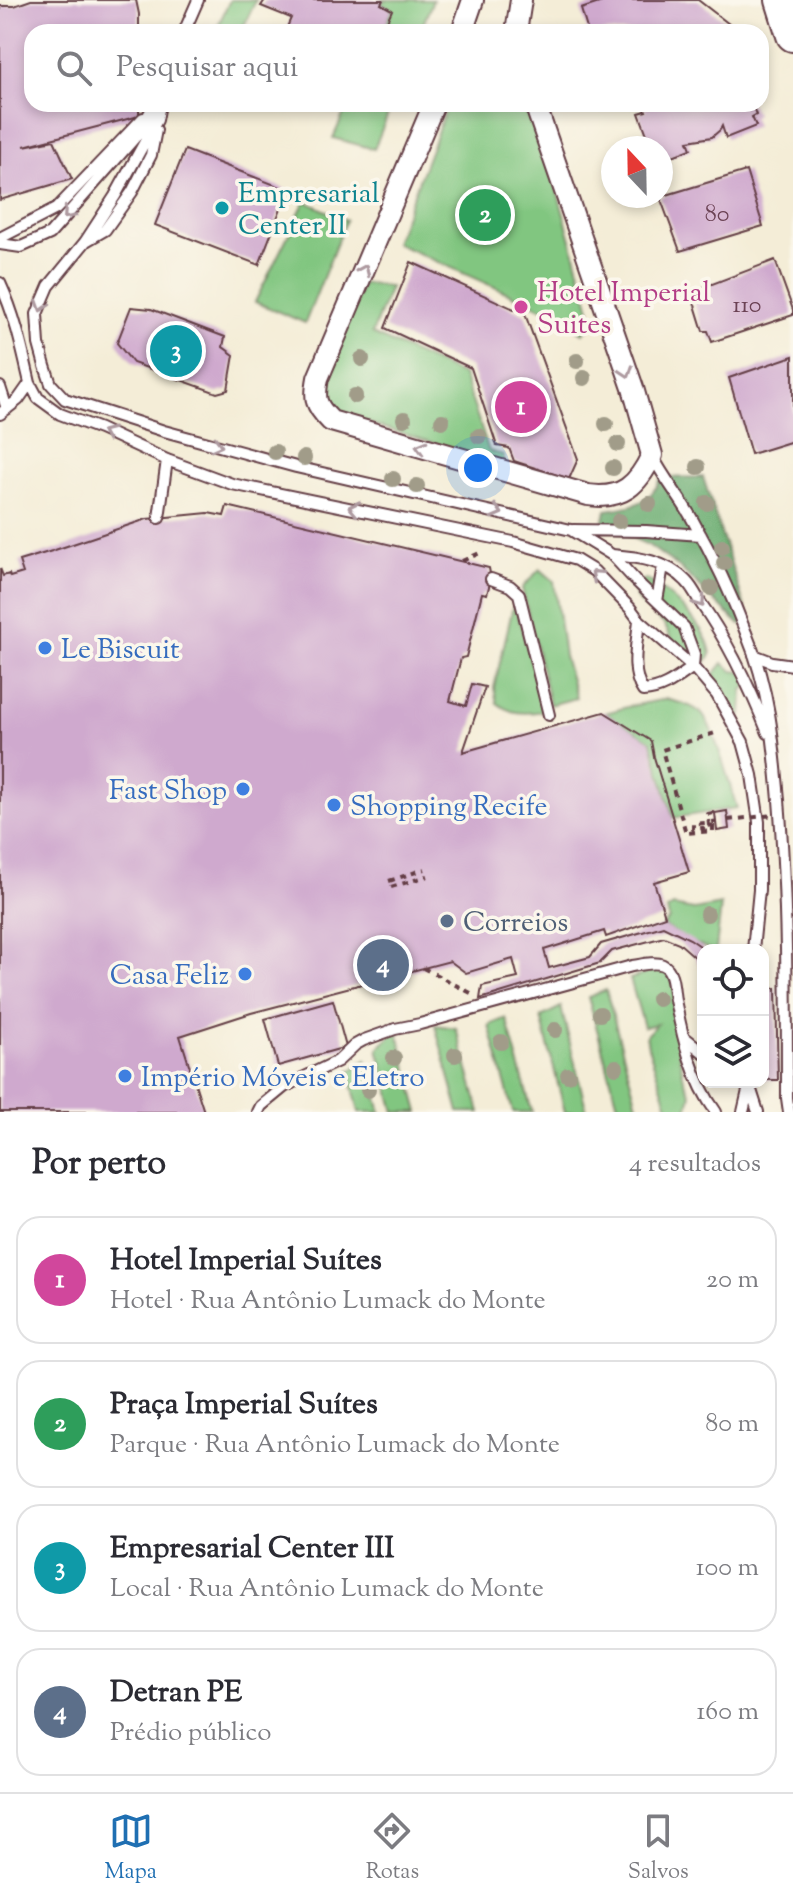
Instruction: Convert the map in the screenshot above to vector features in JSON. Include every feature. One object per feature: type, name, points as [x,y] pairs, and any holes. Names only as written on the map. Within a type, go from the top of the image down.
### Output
[{"type":"main road","points":[[782,0],[793,35]]},
{"type":"street","points":[[465,24],[473,0]]},
{"type":"street","points":[[517,24],[521,0]]},
{"type":"street","points":[[431,112],[327,353],[315,393],[317,405],[331,421],[588,495],[618,495],[635,483],[652,455],[633,388],[538,112]]},
{"type":"lane","points":[[188,24],[198,0]]},
{"type":"lane","points":[[0,238],[56,209],[149,112]]},
{"type":"lane","points":[[0,244],[21,247],[50,234],[139,133],[151,112]]},
{"type":"lane","points":[[156,112],[151,155],[132,192],[105,230],[85,242],[49,286],[37,314],[39,344],[45,366],[51,384],[65,399],[164,431],[296,467],[571,530],[701,535]]},
{"type":"lane","points":[[0,283],[16,323],[30,383],[38,398],[60,414],[232,484],[479,534],[576,560],[594,571],[639,620],[693,667],[717,695],[743,742],[759,822],[759,890],[754,944]]},
{"type":"lane","points":[[0,387],[3,411],[18,400],[30,383]]},
{"type":"lane","points":[[652,455],[716,563],[754,655],[770,714],[784,852],[789,1112]]},
{"type":"lane","points":[[159,518],[167,460]]},
{"type":"lane","points":[[571,530],[612,555],[684,627],[694,654],[693,667],[655,691],[643,691],[637,682],[639,620]]},
{"type":"lane","points":[[612,555],[636,557],[663,566],[685,580],[711,618],[775,749]]},
{"type":"lane","points":[[657,601],[663,566]]},
{"type":"lane","points":[[491,579],[510,586],[519,594],[549,715]]},
{"type":"lane","points":[[754,655],[793,665]]},
{"type":"lane","points":[[258,1112],[284,1087],[338,1061],[364,1040],[632,966],[663,965],[672,977],[673,992],[695,1075],[716,1112]]},
{"type":"lane","points":[[684,1037],[697,1047]]},
{"type":"lane","points":[[743,1112],[749,1088]]},
{"type":"lane","points":[[751,1088],[758,1112]]},
{"type":"path","points":[[708,819],[708,814],[713,813],[713,831],[686,833],[662,750],[715,733]]},
{"type":"path","points":[[728,820],[774,815]]},
{"type":"path","points":[[704,831],[703,828],[693,829],[693,824],[713,825]]},
{"type":"path","points":[[425,869],[390,884],[428,876]]},
{"type":"path","points":[[423,968],[480,998],[461,1013]]},
{"type":"green space","points":[[230,0],[256,0],[245,24],[219,24]]},
{"type":"green space","points":[[383,0],[433,0],[423,24],[386,24],[392,10],[381,4]]},
{"type":"green space","points":[[344,112],[389,112],[374,149],[333,138]]},
{"type":"green space","points":[[445,112],[530,112],[556,186],[594,323],[583,333],[553,313],[395,243]]},
{"type":"green space","points":[[305,201],[346,220],[305,323],[255,302]]},
{"type":"green space","points":[[363,283],[390,287],[372,334],[463,375],[489,451],[504,455],[504,464],[341,415],[321,392]]},
{"type":"green space","points":[[703,477],[749,620],[740,625],[680,568],[648,545],[603,525],[606,510],[646,499],[661,478]]},
{"type":"green space","points":[[540,569],[554,581],[564,656],[576,698],[550,705],[522,588]]},
{"type":"green space","points":[[646,579],[666,593],[696,623],[709,645],[711,655],[705,662],[692,666],[674,644],[664,624],[637,600],[636,583]]},
{"type":"green space","points":[[514,602],[545,711],[514,712],[497,703],[494,688]]},
{"type":"green space","points":[[723,663],[733,671],[751,673],[751,683],[743,690],[742,714],[738,718],[708,682]]},
{"type":"green space","points":[[666,699],[693,708],[706,720],[717,744],[737,808],[673,818],[651,741],[605,713]]},
{"type":"green space","points":[[721,905],[717,944],[697,944],[663,926],[669,919],[667,910],[673,906],[694,910]]},
{"type":"green space","points":[[654,971],[671,972],[680,1016],[679,1055],[691,1094],[687,1112],[670,1112],[646,1035],[657,1024],[644,1027],[630,979]]},
{"type":"green space","points":[[606,990],[639,1112],[620,1112],[588,997]]},
{"type":"green space","points":[[561,1007],[587,1112],[565,1112],[541,1017]]},
{"type":"green space","points":[[506,1018],[532,1112],[513,1112],[489,1025]]},
{"type":"green space","points":[[435,1025],[456,1028],[480,1112],[459,1112]]},
{"type":"green space","points":[[397,1030],[419,1112],[395,1112],[378,1048]]},
{"type":"green space","points":[[366,1060],[381,1112],[359,1112],[349,1072]]},
{"type":"building","points":[[31,0],[136,0],[139,24],[24,24],[24,112],[139,112],[139,116],[24,146],[54,140],[72,179],[0,200],[0,6],[14,6]]},
{"type":"building","points":[[265,0],[383,0],[381,4],[392,10],[386,24],[288,24],[291,18],[261,6]]},
{"type":"building","points":[[608,0],[698,0],[729,24],[586,24],[581,9]]},
{"type":"building","points":[[755,112],[756,115],[752,117],[756,126],[726,138],[722,126],[712,137],[688,141],[691,149],[673,156],[673,136],[648,136],[639,113]]},
{"type":"building","name":"Empresarial Center II","points":[[185,150],[288,190],[259,265],[155,225]]},
{"type":"building","points":[[746,171],[763,226],[680,251],[664,208],[673,208],[673,193]]},
{"type":"building","points":[[775,260],[793,315],[712,342],[708,331],[703,331],[691,292]]},
{"type":"building","points":[[411,262],[525,314],[578,459],[569,479],[514,461],[509,448],[497,446],[471,368],[385,328]]},
{"type":"building","points":[[131,307],[151,309],[225,337],[223,347],[234,355],[228,390],[217,393],[133,363],[117,343]]},
{"type":"building","points":[[793,356],[793,441],[751,454],[729,378]]},
{"type":"building","name":"Shopping Recife","points":[[227,506],[489,568],[491,579],[487,594],[482,593],[466,657],[461,658],[450,701],[466,706],[472,684],[485,687],[463,752],[604,712],[651,741],[689,872],[654,882],[665,916],[606,937],[604,931],[544,950],[549,968],[590,957],[601,944],[663,926],[697,944],[697,961],[679,943],[664,937],[612,951],[600,963],[480,999],[482,986],[518,978],[513,959],[466,973],[450,961],[251,1013],[180,1036],[204,1112],[0,1112],[0,568],[3,576],[23,573],[19,561],[147,519],[208,513],[224,516]]},
{"type":"building","points":[[727,811],[729,829],[717,831],[715,813]]},
{"type":"building","points":[[769,988],[776,988],[778,1080],[769,1080]]},
{"type":"building","points":[[333,1000],[346,1047],[278,1066],[265,1019]]},
{"type":"place","name":"Empresarial Center II","points":[[222,208]]},
{"type":"place","name":"Praça Imperial Suítes","points":[[485,215]]},
{"type":"place","name":"Hotel Imperial Suites","points":[[521,307]]},
{"type":"place","name":"Empresarial Center III","points":[[176,351]]},
{"type":"place","name":"Hotel Imperial Suítes","points":[[521,407]]},
{"type":"place","name":"Le Biscuit","points":[[45,648]]},
{"type":"place","name":"Fast Shop","points":[[243,789]]},
{"type":"place","name":"Shopping Recife","points":[[334,805]]},
{"type":"place","name":"Correios","points":[[447,921]]},
{"type":"place","name":"Detran PE","points":[[383,965]]},
{"type":"place","name":"Casa Feliz","points":[[245,974]]},
{"type":"place","name":"Império Móveis e Eletro","points":[[125,1076]]}]
